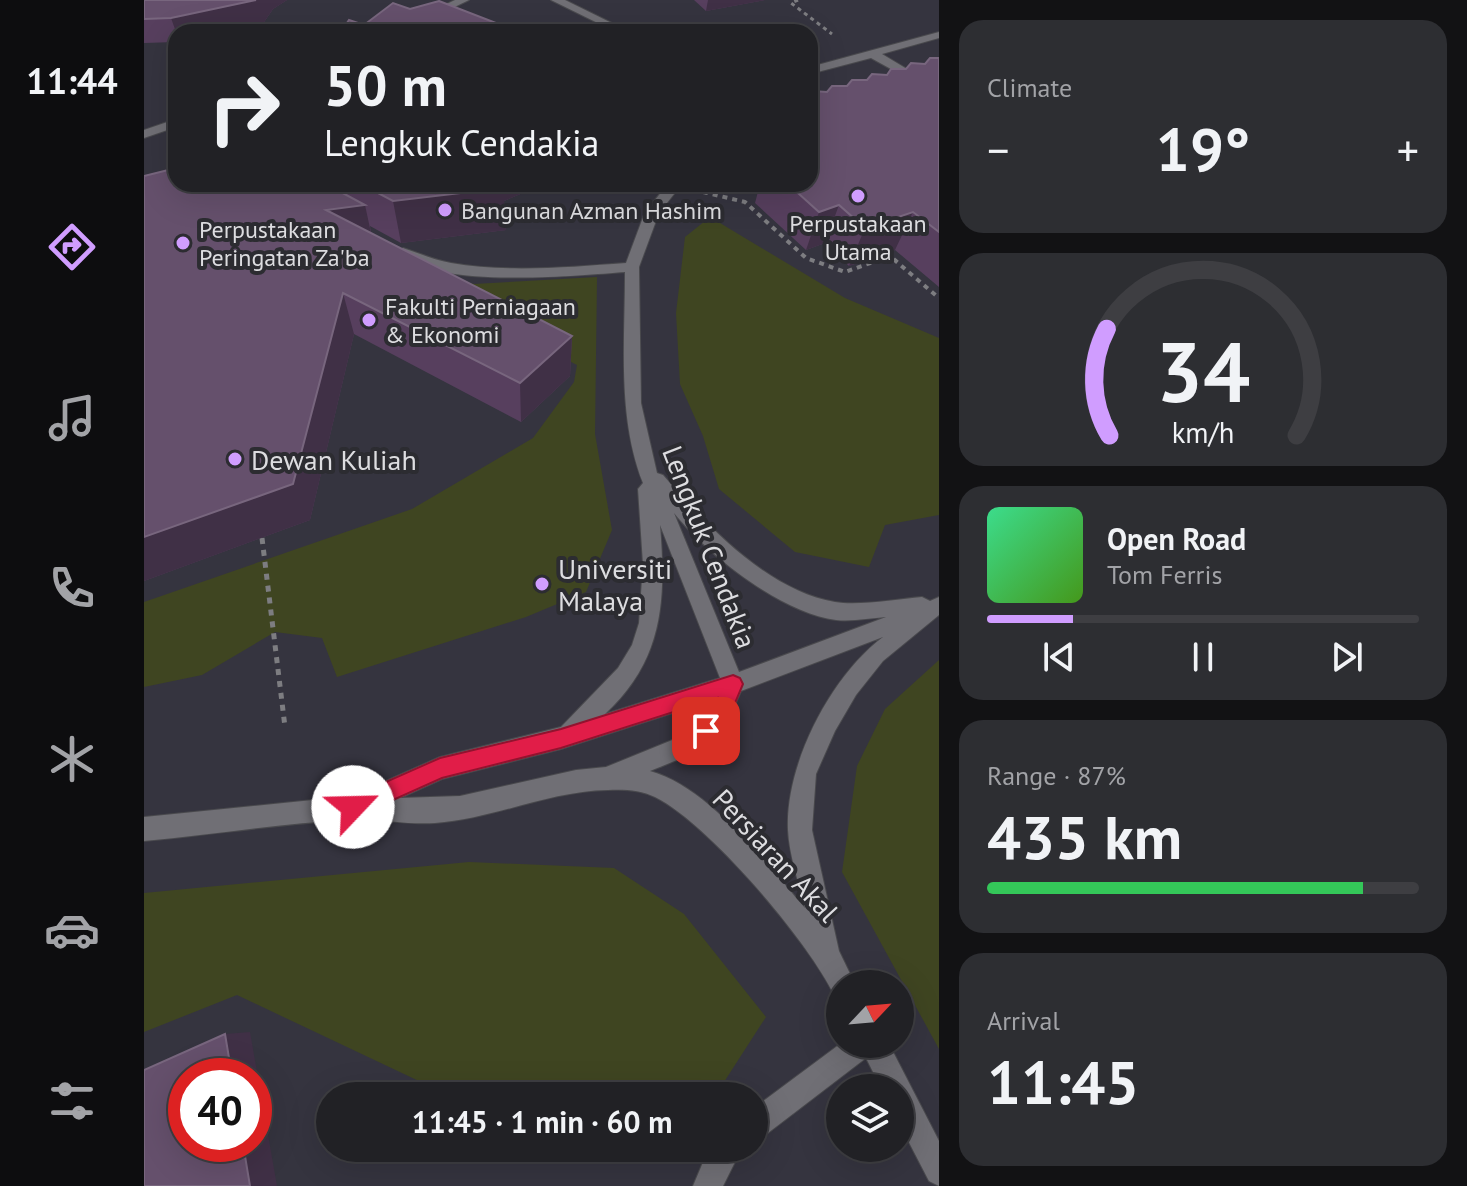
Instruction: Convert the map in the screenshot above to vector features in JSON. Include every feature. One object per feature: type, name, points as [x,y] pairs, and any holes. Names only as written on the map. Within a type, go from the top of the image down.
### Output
[{"type":"street","points":[[412,24],[464,0]]},
{"type":"street","points":[[556,0],[608,24]]},
{"type":"street","points":[[818,69],[939,35]]},
{"type":"street","points":[[871,53],[904,72],[939,78]]},
{"type":"street","name":"Lengkuk Cendakia","points":[[610,776],[695,742],[718,720],[733,684],[645,465],[633,403],[632,267],[652,212],[668,192]]},
{"type":"street","points":[[390,246],[415,260],[492,272],[632,267]]},
{"type":"street","points":[[645,465],[699,530],[778,591],[836,611],[939,606]]},
{"type":"street","points":[[561,738],[604,703],[649,635],[656,592],[645,465]]},
{"type":"street","points":[[835,970],[827,954],[800,830],[805,774],[827,724],[848,688],[876,654],[939,606]]},
{"type":"street","name":"Persiaran Akal","points":[[353,807],[440,768],[561,738],[733,684],[939,606]]},
{"type":"street","name":"Persiaran Akal","points":[[144,829],[353,807],[435,811],[515,798],[610,776],[655,785],[690,806],[754,871],[827,954]]},
{"type":"street","points":[[768,1115],[844,1058]]},
{"type":"street","points":[[914,1122],[939,1171]]},
{"type":"street","points":[[708,1186],[718,1162]]},
{"type":"path","points":[[798,0],[791,3],[839,39]]},
{"type":"path","points":[[702,192],[745,202],[806,258],[845,272],[890,256],[939,298]]},
{"type":"path","points":[[262,538],[285,727]]},
{"type":"shaded area","name":"Universiti Malaya","points":[[144,0],[939,0],[939,1186],[144,1186]]},
{"type":"green space","points":[[710,217],[845,298],[939,338],[939,515],[885,525],[869,567],[795,552],[719,489],[703,436],[680,384],[676,313],[685,237]]},
{"type":"green space","points":[[359,254],[474,284],[597,277],[595,434],[612,530],[586,592],[526,617],[337,677],[322,638],[275,632],[202,675],[144,687],[144,602],[412,509],[533,438],[574,382],[577,365]]},
{"type":"green space","points":[[939,660],[939,1049],[914,1003],[914,970],[896,970],[842,872],[857,766],[885,709]]},
{"type":"green space","points":[[469,862],[614,868],[684,914],[766,1017],[724,1082],[421,1082],[237,995],[144,1032],[144,893]]},
{"type":"building","points":[[144,0],[256,0],[171,18],[144,19]]},
{"type":"building","points":[[439,1],[498,24],[365,24],[393,3],[410,9]]},
{"type":"building","name":"Perpustakaan Utama","points":[[930,58],[939,58],[939,232],[913,212],[865,228],[839,205],[819,212],[797,192],[818,192],[818,91],[827,92],[832,86],[847,86],[852,80],[867,80],[872,74],[887,75],[891,69],[906,69],[911,63],[925,64]]},
{"type":"building","points":[[168,170],[168,192],[341,192],[365,205],[326,210],[572,336],[520,383],[343,293],[293,484],[144,537],[144,176]]},
{"type":"building","points":[[376,192],[470,192],[393,201]]},
{"type":"building","points":[[225,1034],[229,1058],[171,1058]]},
{"type":"building","points":[[168,1059],[168,1162],[246,1162],[250,1186],[144,1186],[144,1070]]},
{"type":"place","name":"Perpustakaan Utama","points":[[858,196]]},
{"type":"place","name":"Bangunan Azman Hashim","points":[[445,210]]},
{"type":"place","name":"Perpustakaan Peringatan Za'ba","points":[[183,243]]},
{"type":"place","name":"Fakulti Perniagaan & Ekonomi","points":[[369,320]]},
{"type":"place","name":"Dewan Kuliah","points":[[235,459]]},
{"type":"place","name":"Universiti Malaya","points":[[542,584]]},
{"type":"route","points":[[353,807],[440,768],[561,738],[733,684],[718,720],[706,731]]}]
